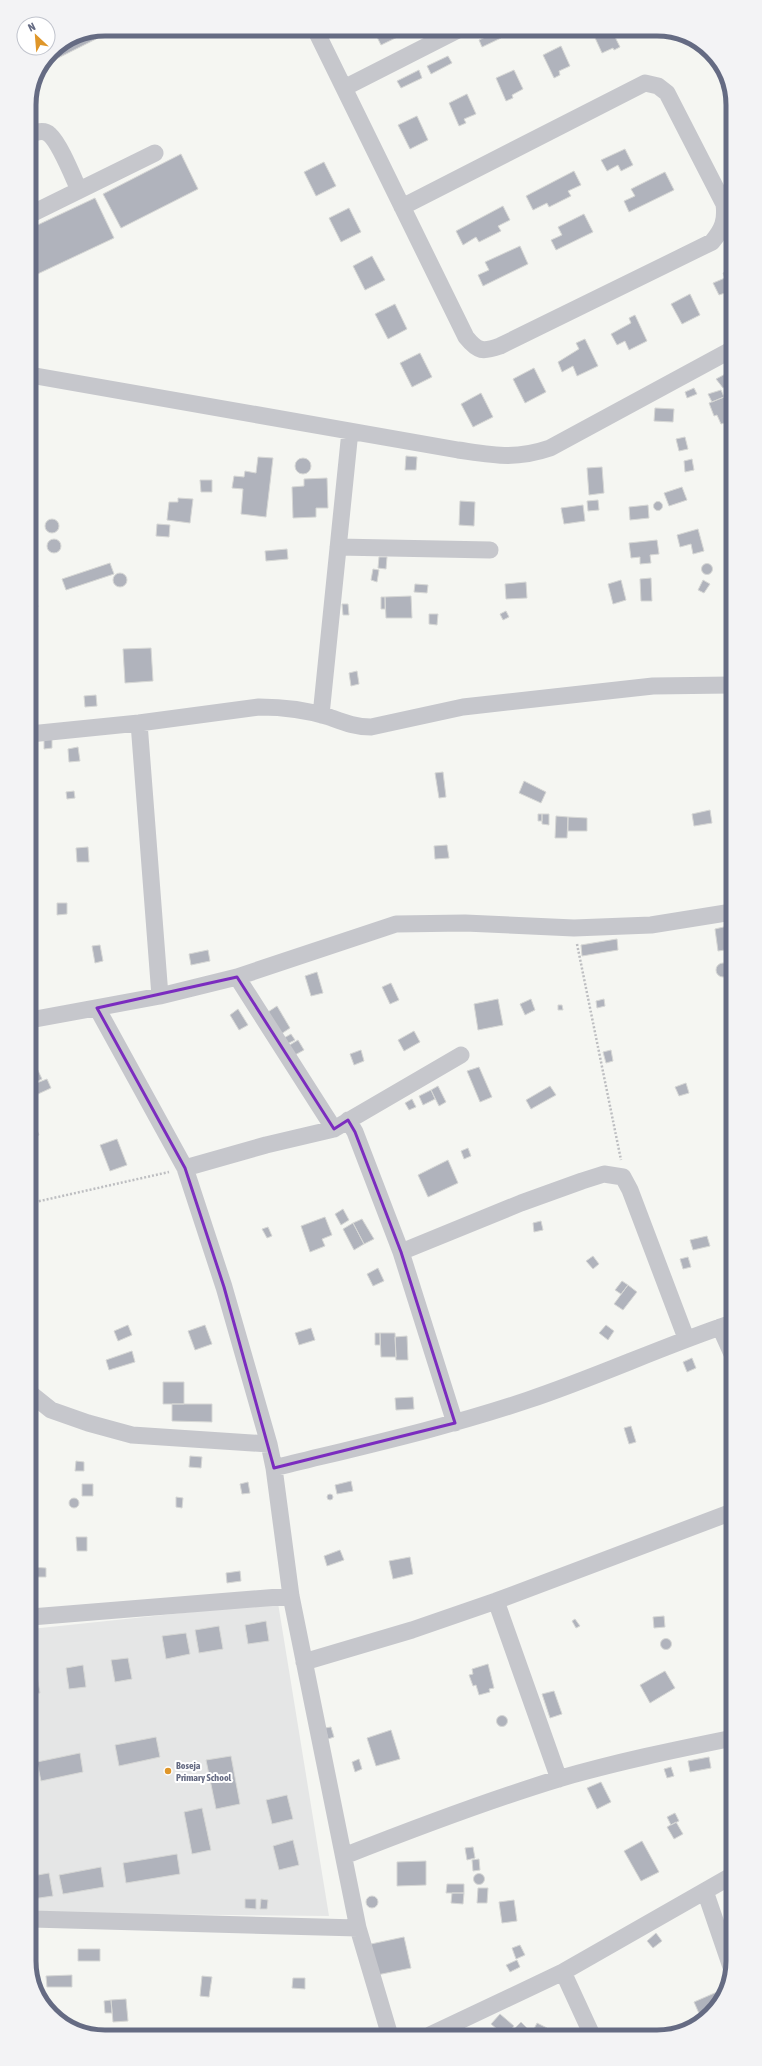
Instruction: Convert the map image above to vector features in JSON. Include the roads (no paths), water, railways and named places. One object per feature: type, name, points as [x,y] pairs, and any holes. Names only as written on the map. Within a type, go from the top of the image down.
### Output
[{"type":"street","points":[[318,36],[466,338],[474,347],[486,351],[500,346],[712,242],[721,231],[726,218],[724,204],[667,93],[658,86],[645,83],[402,207]]},
{"type":"street","points":[[344,88],[446,36]]},
{"type":"street","points":[[36,133],[41,131],[49,134],[56,142],[79,190]]},
{"type":"street","points":[[36,212],[155,153]]},
{"type":"street","points":[[36,376],[350,431],[515,457],[533,454],[568,438],[726,353]]},
{"type":"street","points":[[321,715],[350,431]]},
{"type":"street","points":[[338,547],[490,550]]},
{"type":"street","points":[[36,733],[139,723],[258,707],[276,707],[321,715],[357,727],[370,727],[463,707],[653,686],[726,685]]},
{"type":"street","points":[[139,723],[160,996]]},
{"type":"street","points":[[36,1019],[160,996],[237,977],[396,924],[464,923],[574,928],[651,925],[726,913]]},
{"type":"street","points":[[237,977],[334,1129]]},
{"type":"street","points":[[97,1008],[185,1168],[224,1287],[269,1444],[274,1468],[291,1596],[358,1928],[388,2030]]},
{"type":"street","points":[[185,1168],[266,1145],[334,1129],[461,1055]]},
{"type":"street","points":[[348,1120],[355,1132],[401,1252],[454,1423]]},
{"type":"street","points":[[401,1252],[521,1203],[582,1181],[604,1174],[623,1177],[630,1190],[686,1338]]},
{"type":"street","points":[[274,1468],[454,1423],[529,1400],[686,1338],[726,1324]]},
{"type":"street","points":[[36,1398],[51,1410],[88,1423],[132,1435],[269,1444]]},
{"type":"street","points":[[304,1662],[405,1632],[496,1601],[726,1514]]},
{"type":"street","points":[[36,1617],[291,1596]]},
{"type":"street","points":[[496,1601],[559,1779]]},
{"type":"street","points":[[344,1856],[449,1815],[559,1779],[658,1754],[726,1739]]},
{"type":"street","points":[[441,2030],[563,1972],[726,1879]]},
{"type":"street","points":[[705,1891],[726,1952]]},
{"type":"street","points":[[36,1919],[358,1928]]},
{"type":"street","points":[[563,1972],[590,2030]]},
{"type":"place","name":"Boseja Primary School","points":[[168,1771]]}]
